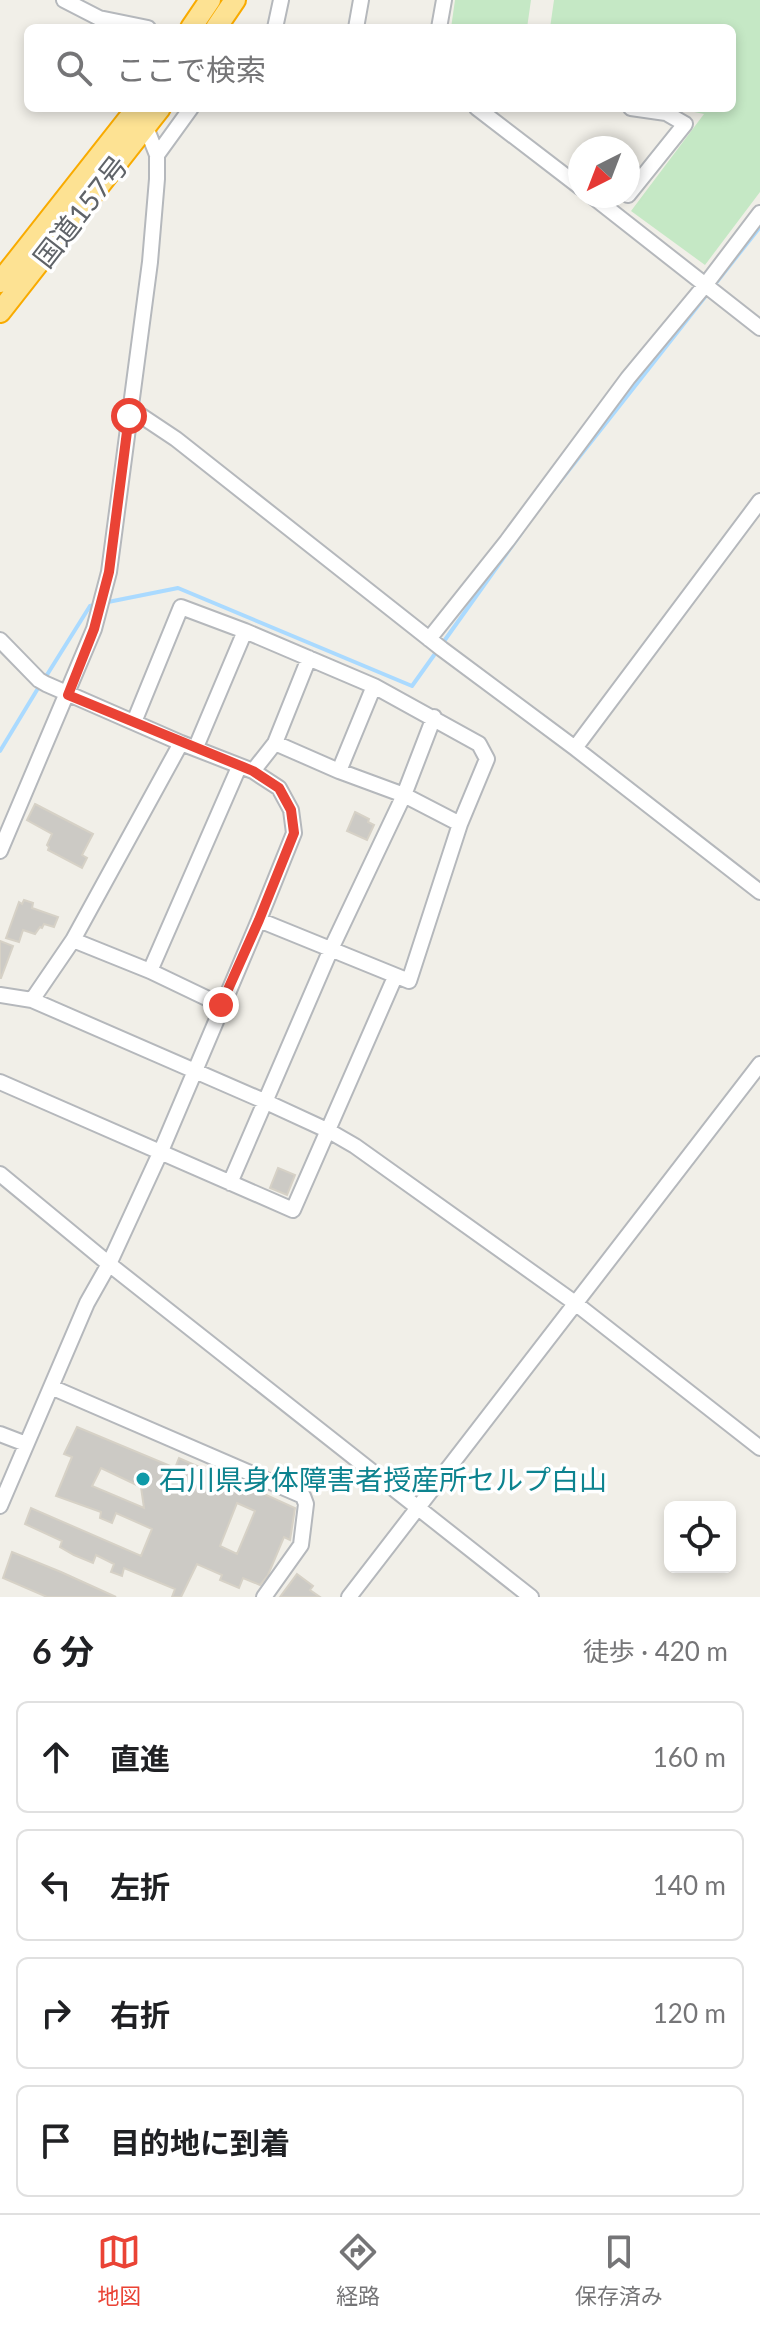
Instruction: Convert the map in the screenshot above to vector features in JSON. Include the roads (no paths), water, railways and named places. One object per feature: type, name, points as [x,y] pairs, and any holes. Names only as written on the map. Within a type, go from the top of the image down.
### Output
[{"type":"highway","points":[[194,24],[210,0]]},
{"type":"highway","points":[[219,24],[235,0]]},
{"type":"highway","name":"国道157号","points":[[0,282],[134,112]]},
{"type":"highway","name":"国道157号","points":[[0,312],[157,112]]},
{"type":"street","points":[[64,0],[99,18],[128,24]]},
{"type":"street","points":[[276,24],[281,0]]},
{"type":"street","points":[[357,24],[361,0]]},
{"type":"street","points":[[440,24],[444,0]]},
{"type":"street","points":[[157,155],[188,112]]},
{"type":"street","points":[[482,112],[568,178]]},
{"type":"street","points":[[640,180],[685,124],[659,112]]},
{"type":"street","points":[[0,851],[94,629],[109,572],[150,262],[157,155],[146,127]]},
{"type":"street","points":[[608,208],[760,328]]},
{"type":"street","points":[[614,213],[618,208]]},
{"type":"street","points":[[436,644],[507,541],[628,378],[710,288],[760,213]]},
{"type":"street","points":[[129,416],[140,415],[176,439],[436,644],[760,892]]},
{"type":"street","points":[[575,748],[760,501]]},
{"type":"street","points":[[134,722],[181,607],[374,686],[479,744],[487,759],[460,824],[409,981],[259,920]]},
{"type":"street","points":[[196,747],[245,631]]},
{"type":"street","points":[[0,640],[43,682],[246,769],[279,788],[291,810],[294,833],[161,1151],[109,1264],[87,1303],[0,1506]]},
{"type":"street","points":[[150,971],[246,769],[275,743],[309,658]]},
{"type":"street","points":[[339,771],[374,686]]},
{"type":"street","points":[[230,1183],[331,949],[404,795],[434,717]]},
{"type":"street","points":[[32,1000],[73,940],[181,743]]},
{"type":"street","points":[[275,743],[404,795],[460,824]]},
{"type":"street","points":[[73,940],[150,971],[221,1005]]},
{"type":"street","points":[[0,1082],[293,1210],[395,977]]},
{"type":"street","points":[[0,995],[32,1000],[264,1101],[355,1146],[575,1303],[760,1448]]},
{"type":"street","points":[[349,1597],[760,1064]]},
{"type":"street","points":[[0,1174],[109,1264],[531,1597]]},
{"type":"street","points":[[51,1387],[303,1496],[306,1504],[301,1545],[264,1597]]},
{"type":"street","points":[[0,1434],[26,1444]]},
{"type":"waterway","points":[[554,489],[760,227]]},
{"type":"waterway","points":[[108,602],[178,588],[412,686],[522,532]]},
{"type":"waterway","points":[[45,678],[90,606],[94,605]]},
{"type":"waterway","points":[[0,751],[40,685]]},
{"type":"place","name":"石川県身体障害者授産所セルプ白山","points":[[143,1479]]}]
